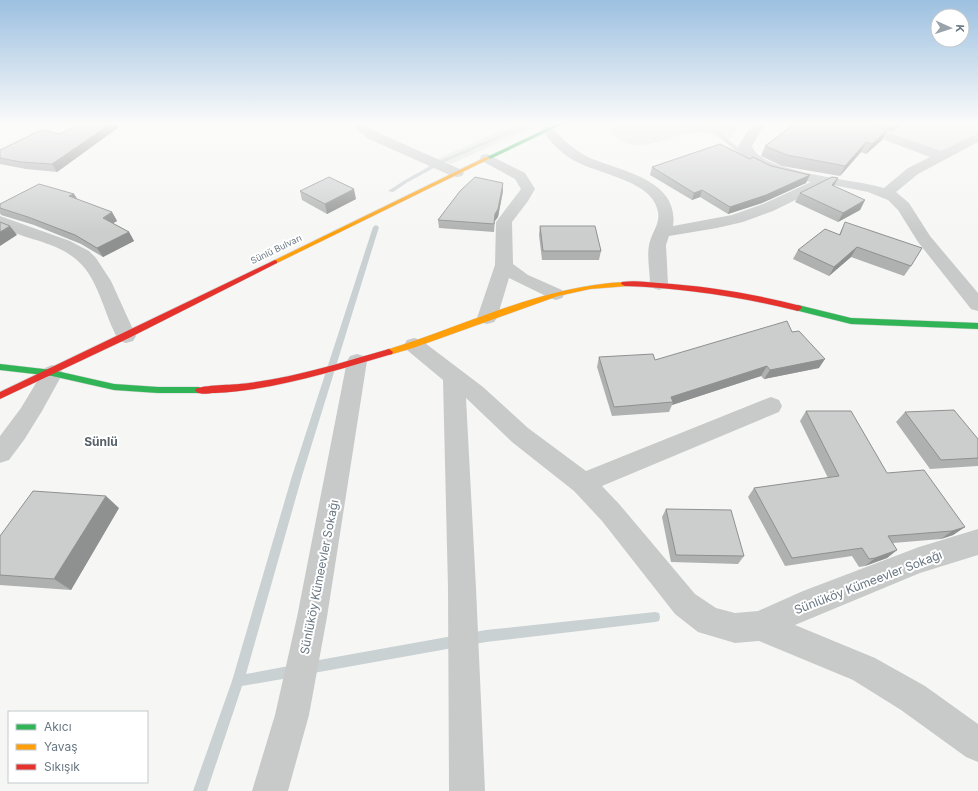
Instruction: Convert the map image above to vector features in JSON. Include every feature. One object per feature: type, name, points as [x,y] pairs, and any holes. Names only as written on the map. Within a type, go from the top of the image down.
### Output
[{"type":"street","points":[[428,160],[457,173]]},
{"type":"street","name":"Sünlü Bulvarı","points":[[0,396],[52,373],[334,232],[483,160]]},
{"type":"street","points":[[487,318],[504,265],[504,222],[507,216],[525,198],[528,189],[520,176],[491,160]]},
{"type":"street","points":[[584,160],[640,182],[652,190],[660,198],[666,212],[663,232],[658,242],[659,284]]},
{"type":"street","points":[[757,160],[773,168],[887,193],[903,205],[924,238],[978,305]]},
{"type":"street","points":[[887,193],[903,178],[934,160]]},
{"type":"street","points":[[663,232],[731,220],[748,215],[778,203],[827,179]]},
{"type":"street","points":[[0,221],[71,248],[89,261],[108,295],[126,336]]},
{"type":"street","points":[[504,265],[510,272],[556,294]]},
{"type":"street","points":[[0,366],[52,373],[114,387],[158,390],[205,390],[255,386],[306,375],[414,345],[556,294],[583,288],[624,284],[659,284],[764,300],[851,321],[978,326]]},
{"type":"street","name":"Sünlüköy Kümeevler Sokağı","points":[[414,345],[454,376],[520,435],[583,483],[612,513],[685,604],[709,621],[735,628],[759,626],[803,606],[919,560],[978,542]]},
{"type":"street","name":"Sünlüköy Kümeevler Sokağı","points":[[270,791],[292,715],[312,617],[357,361]]},
{"type":"street","points":[[0,453],[19,430],[52,373]]},
{"type":"street","points":[[454,376],[462,588],[467,791]]},
{"type":"street","points":[[583,483],[771,406]]},
{"type":"street","name":"Sünlüköy Kümeevler Sokağı","points":[[759,626],[864,669],[913,698],[978,746]]},
{"type":"shaded area","points":[[440,160],[460,160],[451,164]]},
{"type":"building","points":[[10,160],[58,160],[52,164]]},
{"type":"building","points":[[673,160],[759,160],[771,166],[810,175],[766,195],[730,207],[702,190],[694,193],[652,167]]},
{"type":"building","points":[[813,160],[850,160],[845,166]]},
{"type":"building","points":[[329,177],[354,189],[325,204],[300,191]]},
{"type":"building","points":[[475,177],[503,183],[494,224],[438,220],[460,191]]},
{"type":"building","points":[[832,177],[838,178],[832,185],[865,200],[843,213],[800,193]]},
{"type":"building","points":[[39,184],[74,194],[69,196],[112,212],[103,218],[129,232],[97,248],[75,235],[0,208],[0,204]]},
{"type":"building","points":[[0,222],[10,226],[0,232]]},
{"type":"building","points":[[845,222],[922,248],[911,266],[857,247],[834,267],[798,250],[825,229],[840,235]]},
{"type":"building","points":[[540,226],[595,226],[601,251],[543,251]]},
{"type":"building","points":[[787,321],[792,332],[799,331],[825,359],[770,370],[767,366],[671,397],[673,402],[614,407],[599,357],[653,354],[655,360]]},
{"type":"building","points":[[954,410],[978,439],[978,458],[941,460],[905,412]]},
{"type":"building","points":[[806,411],[851,411],[887,473],[924,470],[965,527],[952,531],[888,536],[897,550],[875,558],[869,559],[862,548],[792,558],[754,488],[839,476]]},
{"type":"building","points":[[33,491],[106,496],[54,579],[0,575],[0,536]]},
{"type":"building","points":[[666,509],[731,510],[744,556],[676,555]]},
{"type":"waterway","points":[[391,191],[423,171],[446,160]]},
{"type":"waterway","points":[[238,681],[297,476],[376,227]]},
{"type":"waterway","points":[[308,668],[486,636],[655,617]]},
{"type":"waterway","points":[[238,681],[294,671]]},
{"type":"waterway","points":[[200,791],[238,681]]},
{"type":"traffic: fast","points":[[798,308],[851,321],[978,326]]},
{"type":"traffic: fast","points":[[0,367],[52,373],[114,387],[158,390],[199,390]]},
{"type":"traffic: slow","points":[[275,262],[484,160]]},
{"type":"traffic: slow","points":[[389,352],[431,339],[556,294],[590,287],[625,284]]},
{"type":"traffic: jam","points":[[0,396],[126,336],[275,262]]},
{"type":"traffic: jam","points":[[625,284],[647,284],[712,291],[798,308]]},
{"type":"traffic: jam","points":[[199,390],[223,389],[271,382],[389,352]]},
{"type":"district","name":"Sünlü","points":[[101,441]]}]
